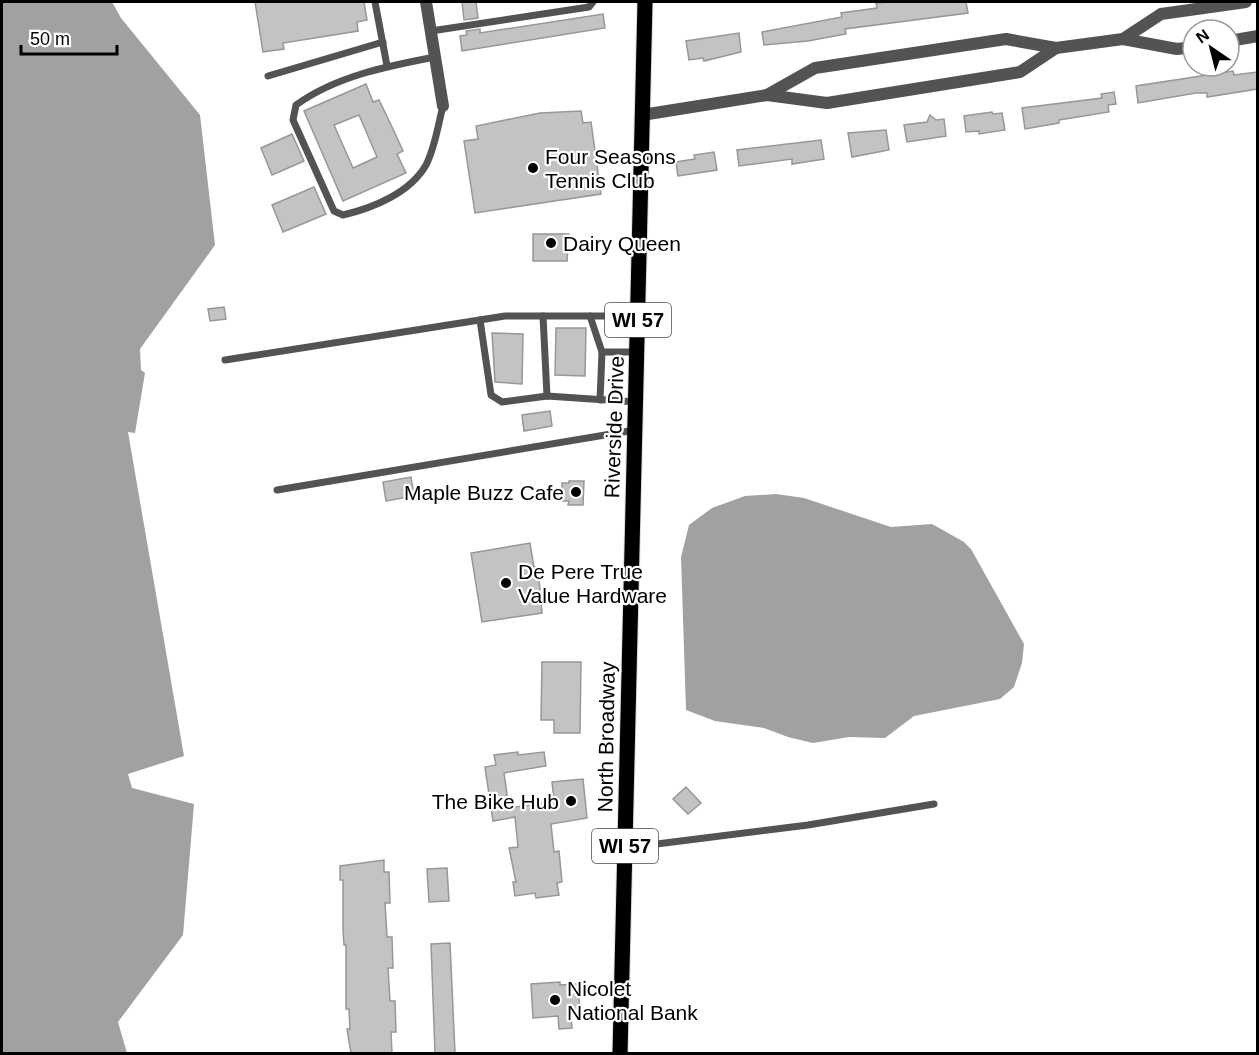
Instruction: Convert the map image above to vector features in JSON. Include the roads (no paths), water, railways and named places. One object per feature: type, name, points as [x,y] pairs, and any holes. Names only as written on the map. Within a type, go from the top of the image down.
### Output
[{"type":"main road","name":"Riverside Drive","points":[[630,638],[645,2]]},
{"type":"main road","name":"North Broadway","points":[[620,1053],[630,638]]},
{"type":"street","points":[[426,2],[443,106]]},
{"type":"street","points":[[1124,39],[1161,14],[1246,2]]},
{"type":"street","points":[[1241,39],[1257,36]]},
{"type":"street","points":[[767,94],[815,68],[1006,39],[1056,48],[1124,39],[1181,48]]},
{"type":"street","points":[[642,115],[767,94],[827,103],[1020,72],[1056,48]]},
{"type":"lane","points":[[375,2],[387,66]]},
{"type":"lane","points":[[431,31],[589,7],[593,2]]},
{"type":"lane","points":[[268,76],[383,42]]},
{"type":"lane","points":[[435,57],[387,66],[307,97],[296,105],[292,113],[293,120],[328,199],[338,213],[350,213],[399,193],[426,165],[443,106]]},
{"type":"lane","points":[[225,360],[505,316],[638,316]]},
{"type":"lane","points":[[543,316],[547,396]]},
{"type":"lane","points":[[590,316],[602,352],[600,400]]},
{"type":"lane","points":[[480,320],[491,395],[502,402],[547,396],[636,402]]},
{"type":"lane","points":[[602,352],[637,352]]},
{"type":"lane","points":[[277,490],[635,430]]},
{"type":"lane","points":[[625,848],[808,825],[934,804]]},
{"type":"place","name":"Four Seasons Tennis Club","points":[[533,168]]},
{"type":"place","name":"Dairy Queen","points":[[551,243]]},
{"type":"place","name":"Maple Buzz Cafe","points":[[576,492]]},
{"type":"place","name":"De Pere True Value Hardware","points":[[506,583]]},
{"type":"place","name":"The Bike Hub","points":[[571,801]]},
{"type":"place","name":"Nicolet National Bank","points":[[555,1000]]}]
